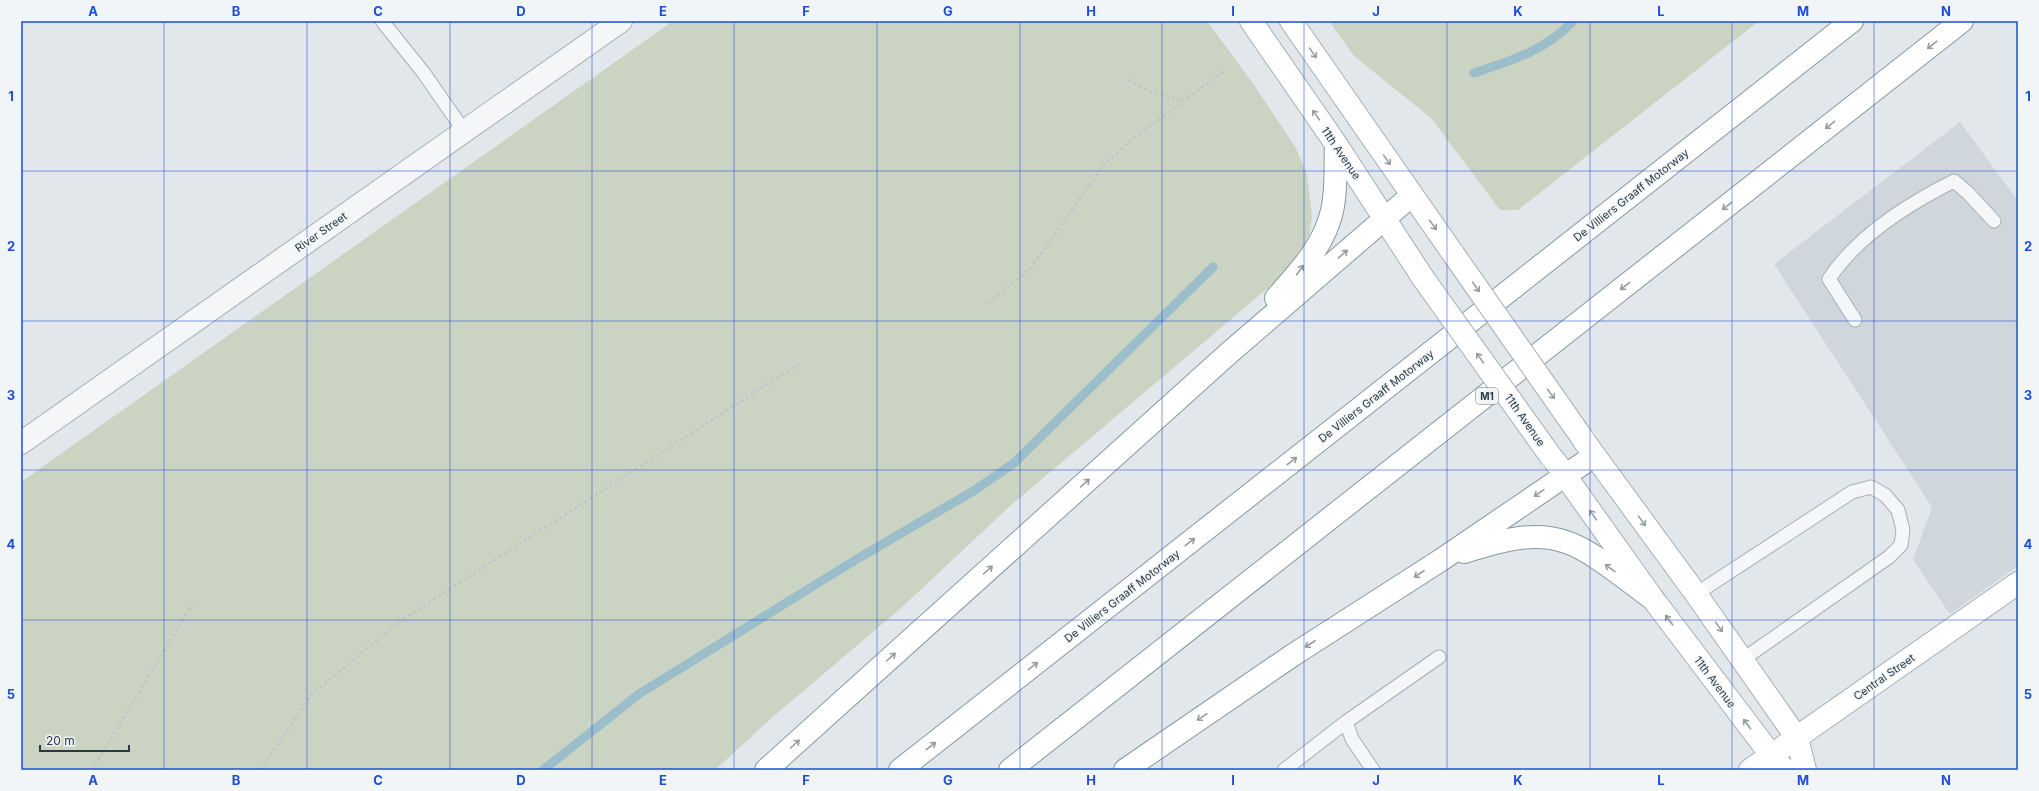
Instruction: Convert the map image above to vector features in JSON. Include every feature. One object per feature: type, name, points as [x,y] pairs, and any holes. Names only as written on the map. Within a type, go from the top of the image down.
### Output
[{"type":"main road","name":"11th Avenue","points":[[1250,21],[1336,144],[1423,278],[1653,600],[1778,762]]},
{"type":"main road","points":[[1291,21],[1411,196],[1589,448],[1696,594],[1797,738],[1806,770]]},
{"type":"main road","name":"De Villiers Graaff Motorway","points":[[900,770],[1852,21]]},
{"type":"main road","name":"M1","points":[[1010,770],[1962,21]]},
{"type":"main road","points":[[1229,353],[1295,277],[1320,244],[1332,211],[1336,144]]},
{"type":"main road","points":[[766,770],[1229,353],[1411,196]]},
{"type":"main road","points":[[1125,770],[1293,655],[1441,560],[1565,475],[1589,448]]},
{"type":"main road","points":[[1441,560],[1500,541],[1538,537],[1566,542],[1595,557],[1653,600]]},
{"type":"main road","name":"Central Street","points":[[1750,770],[1778,762],[1797,738],[2018,583]]},
{"type":"street","name":"River Street","points":[[21,443],[621,21]]},
{"type":"lane","points":[[382,21],[423,72],[464,131]]},
{"type":"lane","points":[[1855,320],[1829,279],[1841,260],[1860,242],[1924,196],[1954,181],[1968,192],[1994,221]]},
{"type":"lane","points":[[1696,594],[1852,492],[1871,487],[1885,495],[1898,510],[1903,530],[1901,545],[1889,557],[1742,660]]},
{"type":"lane","points":[[1288,769],[1346,722],[1439,657]]},
{"type":"lane","points":[[1346,722],[1352,739],[1374,770]]},
{"type":"path","points":[[988,303],[1031,268],[1102,167],[1130,141],[1224,71]]},
{"type":"path","points":[[1128,80],[1151,92],[1184,101]]},
{"type":"path","points":[[260,770],[311,695],[403,619],[802,362]]},
{"type":"path","points":[[92,770],[194,601]]},
{"type":"shaded area","points":[[1960,122],[2018,201],[2018,566],[1950,614],[1913,560],[1932,507],[1774,264]]},
{"type":"green space","points":[[673,21],[1207,21],[1254,85],[1296,148],[1307,175],[1312,217],[1309,235],[1302,251],[1289,270],[1010,506],[900,609],[775,715],[715,770],[21,770],[21,482]]},
{"type":"green space","points":[[1329,21],[1759,21],[1518,210],[1500,210],[1431,118],[1354,56]]},
{"type":"waterway","points":[[1474,73],[1514,59],[1540,47],[1552,40],[1573,21]]},
{"type":"waterway","points":[[543,770],[639,694],[857,559],[975,490],[1014,463],[1213,267]]}]
